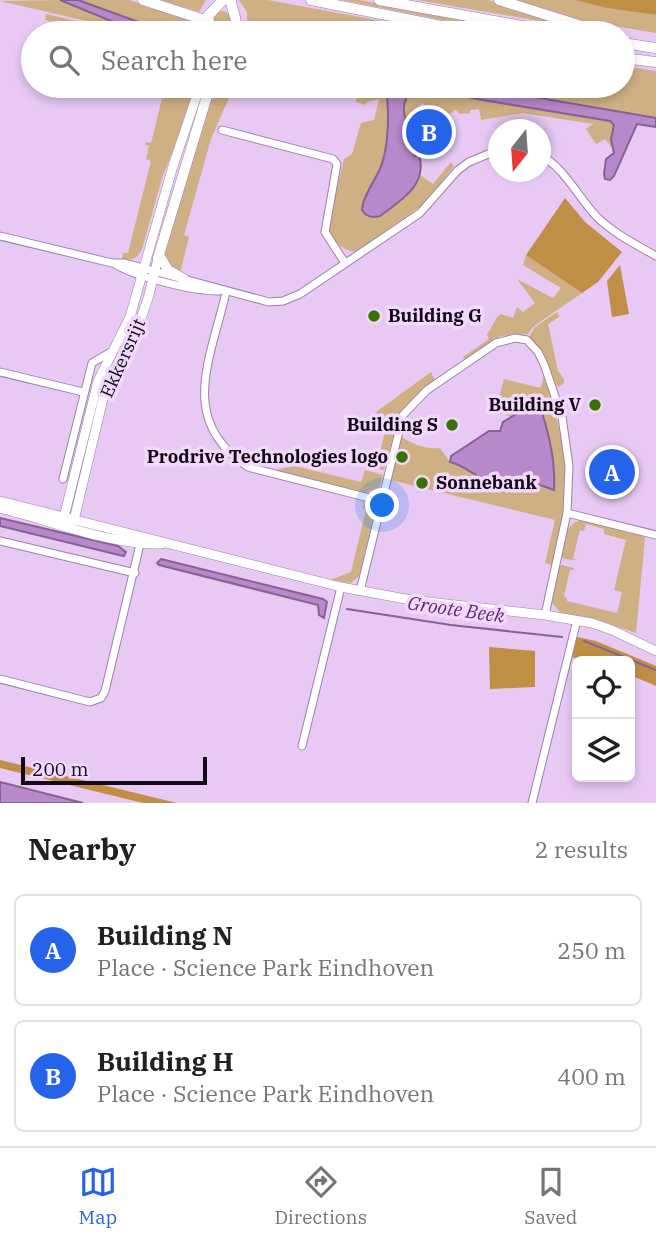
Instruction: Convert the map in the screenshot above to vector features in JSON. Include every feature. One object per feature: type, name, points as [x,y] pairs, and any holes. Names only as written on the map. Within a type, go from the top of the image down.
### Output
[{"type":"highway","points":[[143,0],[206,20]]},
{"type":"highway","points":[[206,20],[207,8],[217,0]]},
{"type":"highway","points":[[206,20],[210,12],[223,0]]},
{"type":"highway","points":[[231,0],[236,21]]},
{"type":"highway","points":[[311,0],[417,21]]},
{"type":"highway","points":[[379,0],[495,21]]},
{"type":"highway","points":[[499,0],[566,21]]},
{"type":"highway","points":[[635,45],[656,48]]},
{"type":"highway","points":[[635,59],[656,62]]},
{"type":"highway","name":"Ekkersrijt","points":[[159,256],[206,98]]},
{"type":"highway","points":[[159,256],[168,270],[184,279]]},
{"type":"main road","name":"Ekkersrijt","points":[[68,521],[93,399],[104,369],[130,317],[173,166],[196,98]]},
{"type":"main road","name":"Ekkersrijt","points":[[68,521],[103,399],[135,337],[159,256]]},
{"type":"main road","points":[[0,501],[141,540],[360,591],[411,600],[577,620],[612,630],[656,650]]},
{"type":"main road","points":[[0,508],[68,521]]},
{"type":"street","points":[[222,130],[333,159],[337,164],[324,232],[345,263]]},
{"type":"street","points":[[154,275],[184,279],[268,302],[283,301],[300,294],[419,213],[458,170],[488,154]]},
{"type":"street","points":[[551,163],[596,215],[631,242],[656,256]]},
{"type":"street","points":[[0,236],[112,263],[124,263],[143,272],[204,291],[226,292]]},
{"type":"street","points":[[226,292],[205,375],[204,394],[204,410],[220,442],[235,458],[257,470],[381,501]]},
{"type":"street","points":[[360,591],[403,415],[427,390],[496,343],[515,338],[527,340],[538,352],[555,391],[566,437],[569,466],[567,513],[545,615]]},
{"type":"street","name":"Ekkersrijt","points":[[63,479],[92,363],[114,350]]},
{"type":"street","name":"Ekkersrijt","points":[[0,372],[83,392],[90,388],[97,374],[104,369]]},
{"type":"street","points":[[567,513],[656,535]]},
{"type":"street","points":[[0,679],[90,702],[101,698],[135,573],[141,540]]},
{"type":"street","points":[[0,541],[135,573]]},
{"type":"street","points":[[302,746],[341,587]]},
{"type":"street","points":[[532,803],[577,620]]},
{"type":"shaded area","points":[[60,0],[111,21],[87,21],[0,1]]},
{"type":"shaded area","points":[[60,0],[78,0],[136,21],[111,21]]},
{"type":"shaded area","points":[[78,0],[129,0],[193,21],[136,21]]},
{"type":"shaded area","points":[[159,0],[206,0],[199,12]]},
{"type":"shaded area","points":[[239,0],[268,0],[382,21],[247,21],[247,12]]},
{"type":"shaded area","points":[[342,0],[359,0],[474,21],[448,21]]},
{"type":"shaded area","points":[[417,0],[488,0],[558,21],[540,21]]},
{"type":"shaded area","points":[[514,0],[575,0],[606,8],[656,15],[656,33],[635,29],[635,21],[579,20]]},
{"type":"shaded area","points":[[575,0],[656,0],[656,15],[606,8]]},
{"type":"shaded area","points":[[222,11],[230,17],[231,21],[213,20],[216,14]]},
{"type":"shaded area","points":[[46,14],[76,21],[49,21],[45,20]]},
{"type":"shaded area","points":[[635,68],[656,71],[656,118],[540,98],[635,98]]},
{"type":"shaded area","points":[[162,98],[192,98],[163,175],[142,249],[134,258],[122,259],[123,253],[128,253],[151,161],[146,159],[149,146],[145,145],[146,142],[151,143]]},
{"type":"shaded area","points":[[209,98],[229,98],[211,139],[184,235],[189,237],[180,273],[169,265],[164,252]]},
{"type":"shaded area","points":[[357,98],[387,98],[388,129],[382,165],[367,193],[362,210],[368,217],[417,183],[420,175],[433,184],[451,162],[454,166],[424,204],[355,252],[337,243],[328,225],[344,159],[352,154],[361,123],[374,120],[379,99],[367,102],[366,105],[356,102]]},
{"type":"shaded area","points":[[387,98],[406,98],[405,117],[417,135],[407,143],[415,156],[419,155],[420,175],[411,191],[380,216],[372,217],[362,210],[383,160]]},
{"type":"shaded area","points":[[472,98],[610,121],[614,125],[612,148],[605,139],[596,144],[586,129],[593,124],[523,113],[481,120],[479,109],[459,114],[456,110],[442,119],[434,118],[423,103],[413,110],[425,130],[417,135],[405,117],[405,99]]},
{"type":"shaded area","points":[[472,98],[540,98],[656,118],[656,127],[637,124],[610,180],[605,179],[604,174],[606,159],[614,153],[611,139],[614,125],[610,121]]},
{"type":"shaded area","points":[[565,198],[585,222],[622,252],[598,282],[582,293],[526,255]]},
{"type":"shaded area","points":[[526,255],[582,293],[534,326],[528,334],[501,336],[465,360],[463,357],[489,339],[487,335],[497,317],[501,314],[513,318],[517,307],[523,312],[535,303],[517,279],[553,298],[561,288],[523,265]]},
{"type":"shaded area","points":[[620,265],[629,314],[612,317],[607,281]]},
{"type":"shaded area","points":[[557,312],[559,317],[548,324],[558,371],[564,379],[564,383],[559,387],[538,347],[529,337],[535,327]]},
{"type":"shaded area","points":[[431,372],[435,381],[410,401],[395,427],[376,425],[376,412]]},
{"type":"shaded area","points":[[544,375],[558,423],[566,488],[562,528],[552,565],[545,563],[555,520],[390,480],[400,436],[424,447],[440,448],[450,462],[467,468],[474,475],[494,484],[510,487],[530,483],[554,490],[553,465],[537,401],[512,417],[495,412],[504,379],[541,388]]},
{"type":"shaded area","points":[[538,401],[554,467],[554,490],[536,484],[494,484],[450,462],[451,456],[489,431],[500,431],[503,422]]},
{"type":"shaded area","points":[[385,432],[394,434],[384,470],[376,468]]},
{"type":"shaded area","points":[[295,466],[361,482],[365,470],[383,475],[379,488],[366,493],[275,470]]},
{"type":"shaded area","points":[[364,501],[372,507],[374,516],[359,576],[351,583],[330,580],[351,572],[366,510],[362,508]]},
{"type":"shaded area","points":[[0,518],[118,546],[126,552],[124,556],[119,555],[0,526]]},
{"type":"shaded area","points":[[581,520],[645,538],[636,633],[594,619],[561,613],[552,603],[559,566],[562,565],[574,568],[570,570],[564,596],[567,601],[617,613],[622,592],[614,590],[626,540],[604,534],[604,529],[586,524],[584,531],[580,530],[573,558],[577,560],[564,559],[562,556],[568,529]]},
{"type":"shaded area","points":[[161,559],[323,599],[327,602],[324,618],[319,615],[318,605],[159,565],[157,563]]},
{"type":"shaded area","points":[[577,637],[596,641],[632,656],[572,656]]},
{"type":"shaded area","points":[[489,647],[535,651],[535,687],[490,689]]},
{"type":"shaded area","points":[[635,657],[656,666],[656,686],[635,677]]},
{"type":"shaded area","points":[[0,760],[177,803],[143,803],[0,768]]},
{"type":"shaded area","points":[[0,782],[83,803],[0,803]]},
{"type":"waterway","name":"Groote Beek","points":[[347,609],[451,625],[562,637]]},
{"type":"waterway","name":"Groote Beek","points":[[584,641],[656,670]]},
{"type":"place","name":"Building H","points":[[429,132]]},
{"type":"place","name":"Building G","points":[[374,316]]},
{"type":"place","name":"Building V","points":[[595,405]]},
{"type":"place","name":"Building S","points":[[452,425]]},
{"type":"place","name":"Prodrive Technologies logo","points":[[402,457]]},
{"type":"place","name":"Building N","points":[[612,472]]},
{"type":"place","name":"Sonnebank","points":[[422,483]]}]
